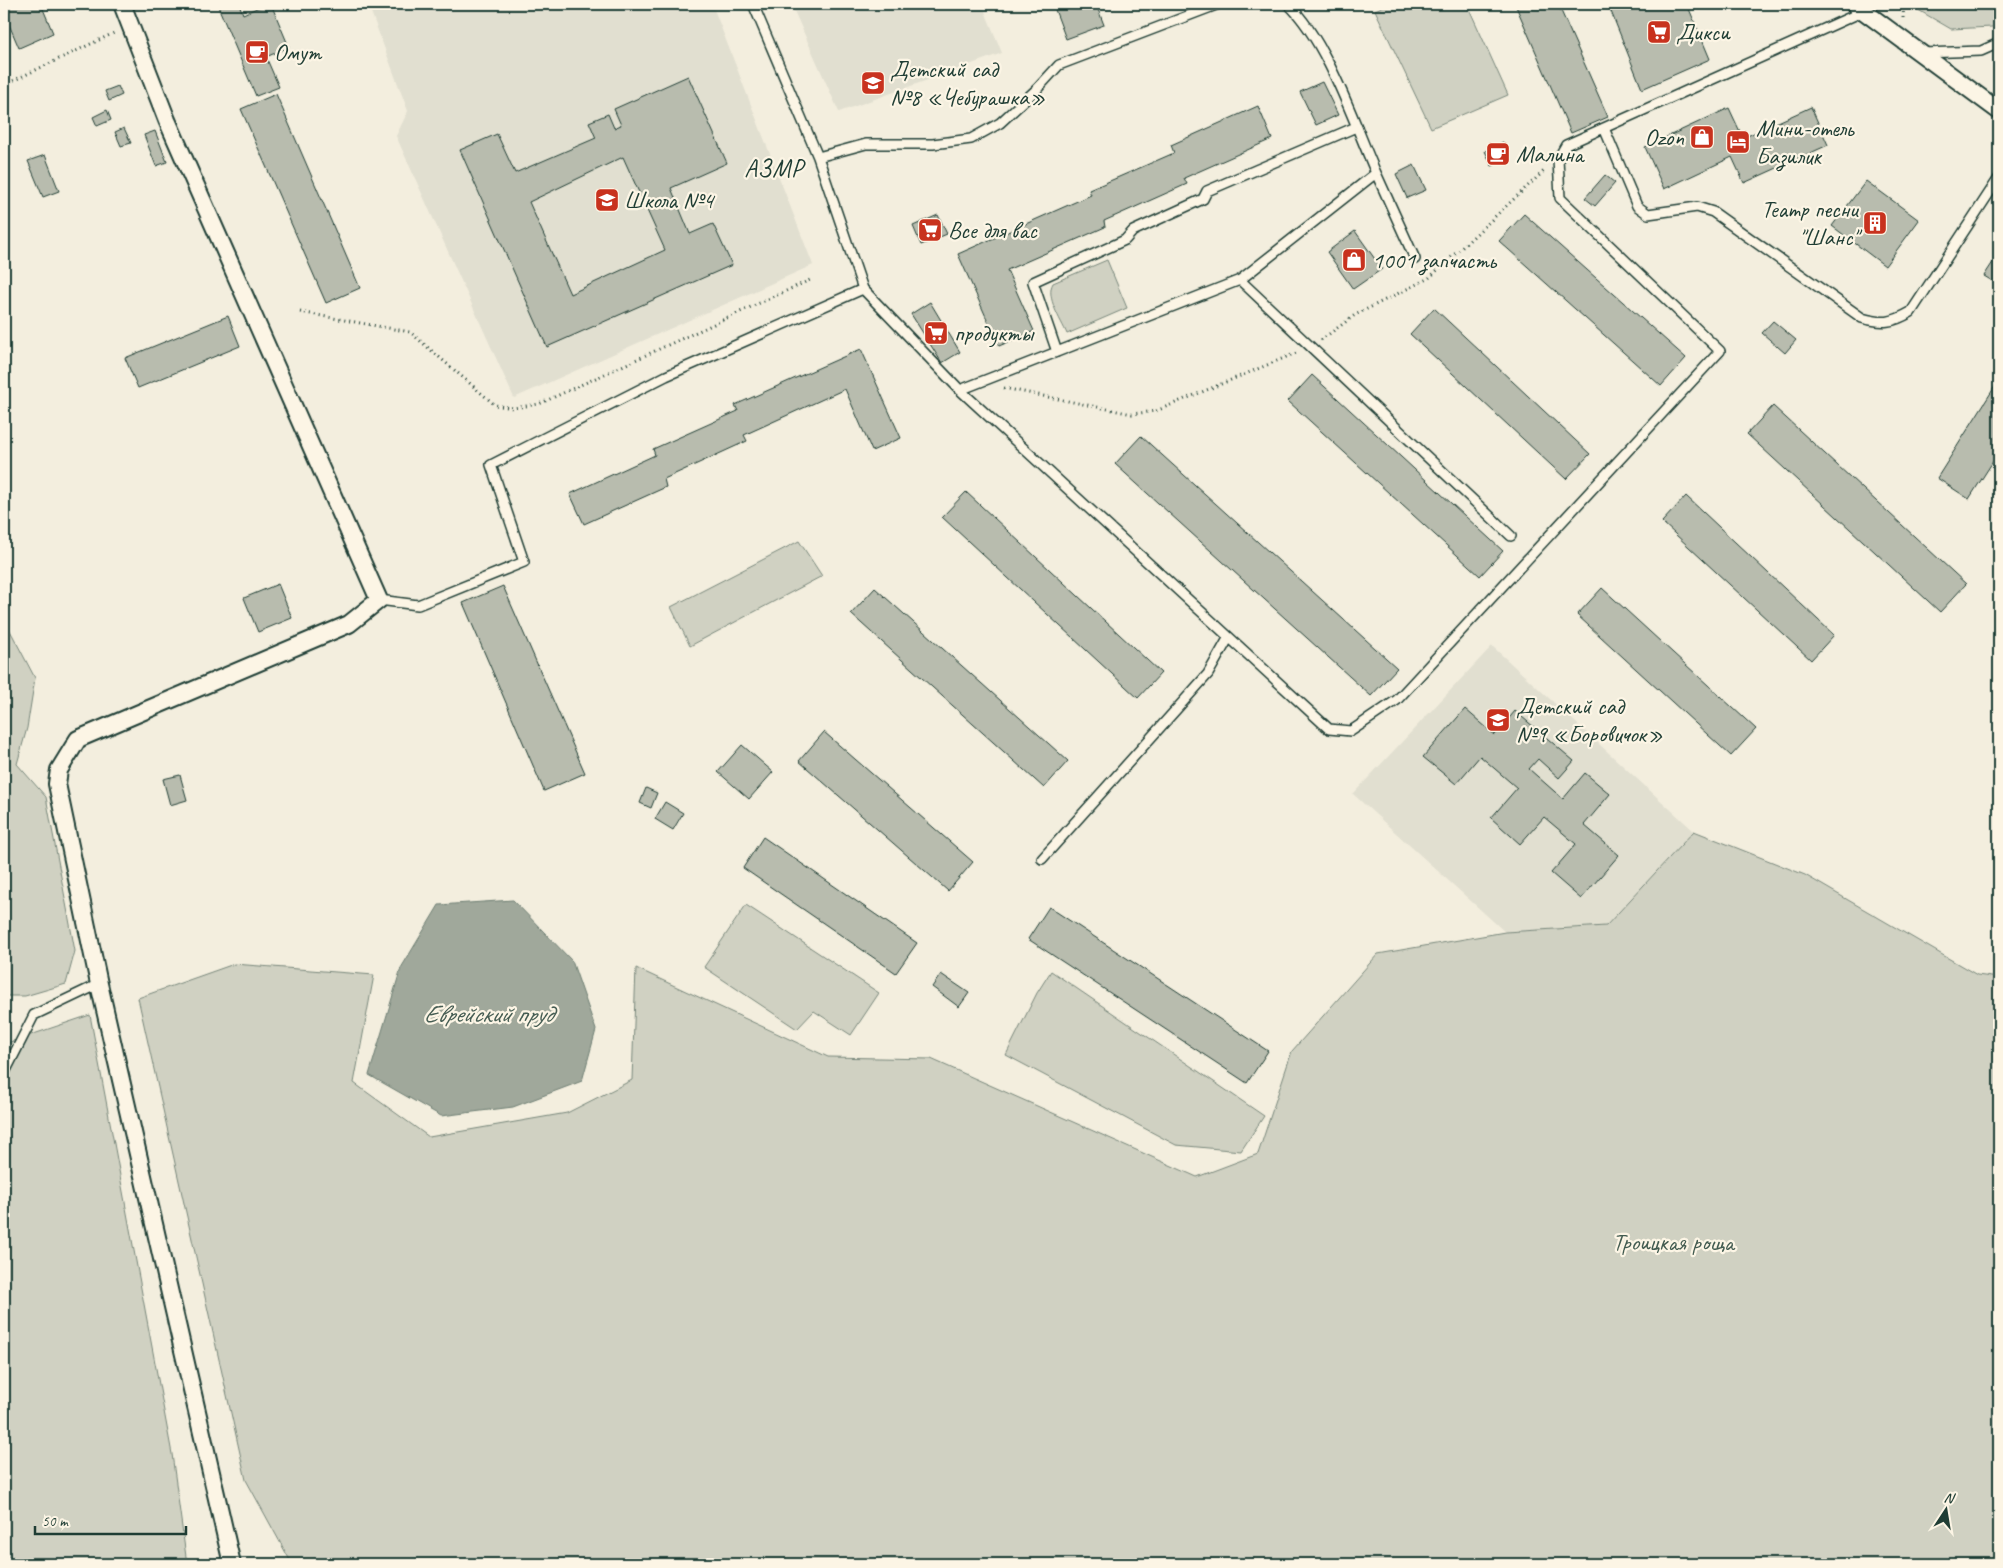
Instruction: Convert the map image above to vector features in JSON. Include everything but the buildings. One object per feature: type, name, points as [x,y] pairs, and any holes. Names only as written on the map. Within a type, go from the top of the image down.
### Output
[{"type":"street","points":[[122,4],[167,120],[379,600],[349,624],[78,739],[59,770],[57,784],[99,984],[232,1564]]},
{"type":"street","points":[[1859,7],[1999,111]]},
{"type":"lane","points":[[752,4],[818,157],[863,289],[960,390],[1329,729],[1352,731],[1397,700],[1720,351],[1560,198],[1558,159],[1566,145],[1859,7]]},
{"type":"lane","points":[[818,157],[866,144],[933,144],[971,139],[1000,122],[1059,65],[1219,4]]},
{"type":"lane","points":[[1288,4],[1300,15],[1332,69],[1376,174],[1415,259]]},
{"type":"lane","points":[[1922,52],[1981,51],[1999,43]]},
{"type":"lane","points":[[1057,352],[1034,282],[1125,240],[1133,230],[1204,199],[1207,192],[1356,127]]},
{"type":"lane","points":[[1604,128],[1637,206],[1648,214],[1697,207],[1713,212],[1862,318],[1877,322],[1895,321],[1911,312],[1999,178]]},
{"type":"lane","points":[[960,390],[1240,280],[1376,174]]},
{"type":"lane","points":[[1240,280],[1511,536]]},
{"type":"lane","points":[[379,600],[418,605],[524,562],[491,465],[666,376],[863,289]]},
{"type":"lane","points":[[1042,858],[1208,674],[1230,637]]},
{"type":"lane","points":[[4,1074],[34,1015],[99,984]]},
{"type":"path","points":[[4,85],[130,25]]},
{"type":"path","points":[[979,383],[1132,414],[1156,411],[1311,347],[1355,314],[1429,278],[1558,159]]},
{"type":"path","points":[[300,312],[410,332],[496,405],[513,408],[539,404],[810,280]]},
{"type":"shaded area","name":"Школа №4","points":[[368,4],[712,4],[813,265],[514,398],[396,136],[408,111]]},
{"type":"shaded area","name":"Детский сад №8 «Чебурашка»","points":[[791,4],[982,4],[1002,53],[839,112]]},
{"type":"shaded area","name":"Детский сад №9 «Боровичок»","points":[[1492,646],[1694,831],[1606,926],[1505,932],[1353,794]]},
{"type":"green space","points":[[1389,4],[1467,4],[1508,95],[1431,128],[1375,10]]},
{"type":"green space","points":[[1908,4],[1999,4],[1999,24],[1992,27],[1951,29]]},
{"type":"green space","points":[[1107,260],[1127,308],[1067,334],[1052,302],[1051,289],[1053,283]]},
{"type":"green space","points":[[799,541],[822,576],[690,646],[671,607]]},
{"type":"green space","points":[[4,619],[35,678],[27,728],[17,764],[46,797],[75,951],[66,984],[25,996],[4,996]]},
{"type":"green space","name":"Троицкая роща","points":[[1694,831],[1805,875],[1977,975],[1999,978],[1999,1564],[292,1564],[246,1480],[138,998],[234,964],[374,975],[354,1083],[429,1137],[567,1113],[632,1080],[636,968],[828,1057],[931,1059],[1197,1177],[1258,1154],[1292,1051],[1378,954],[1505,932],[1606,926]]},
{"type":"green space","points":[[746,905],[879,993],[851,1035],[814,1011],[797,1029],[704,967]]},
{"type":"green space","points":[[1051,971],[1264,1116],[1241,1151],[1176,1145],[1006,1055],[1037,993]]},
{"type":"green space","points":[[90,1015],[172,1454],[187,1564],[4,1564],[4,1044]]},
{"type":"water","name":"Еврейский пруд","points":[[513,900],[572,961],[596,1030],[582,1081],[513,1107],[441,1116],[369,1075],[401,968],[439,905]]},
{"type":"place","name":"Дикси","points":[[1659,32]]},
{"type":"place","name":"Омут","points":[[257,52]]},
{"type":"place","name":"Детский сад №8 «Чебурашка»","points":[[873,83]]},
{"type":"place","name":"Ozon","points":[[1702,137]]},
{"type":"place","name":"Мини-отель Базилик","points":[[1738,142]]},
{"type":"place","name":"Малина","points":[[1498,154]]},
{"type":"place","name":"Школа №4","points":[[607,200]]},
{"type":"place","name":"Театр песни \"Шанс\"","points":[[1875,223]]},
{"type":"place","name":"Все для вас","points":[[930,230]]},
{"type":"place","name":"1001 запчасть","points":[[1354,260]]},
{"type":"place","name":"продукты","points":[[936,333]]},
{"type":"place","name":"Детский сад №9 «Боровичок»","points":[[1498,720]]},
{"type":"district","name":"АЗМР","points":[[774,168]]}]
